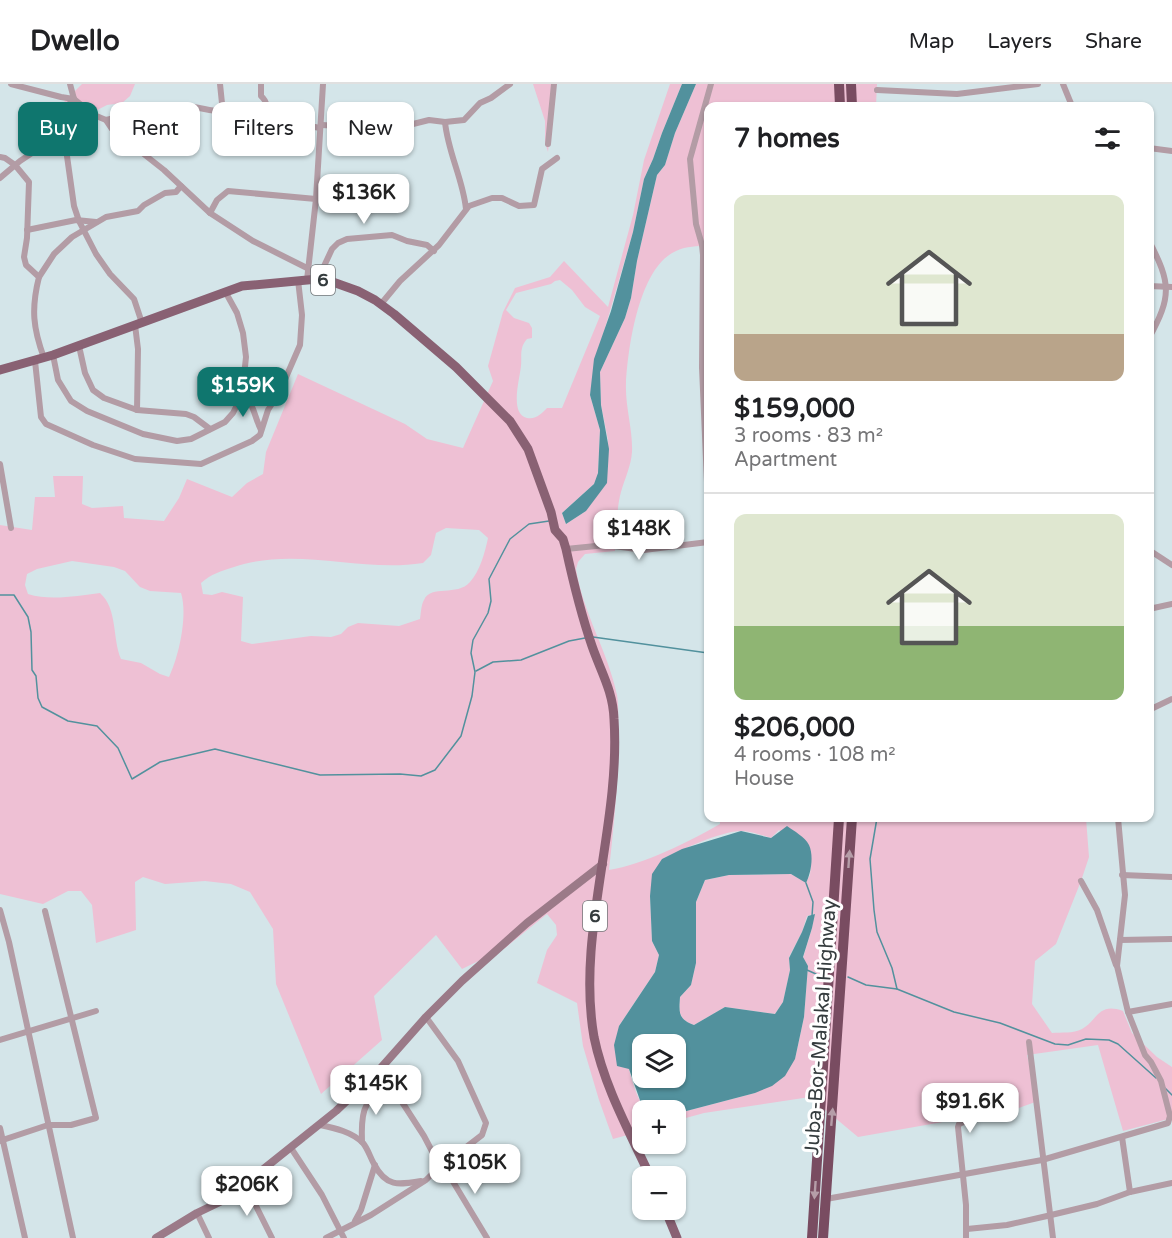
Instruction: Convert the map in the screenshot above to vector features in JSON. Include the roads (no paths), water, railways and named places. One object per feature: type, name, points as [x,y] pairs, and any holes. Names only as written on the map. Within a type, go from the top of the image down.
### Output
[{"type":"highway","points":[[839,84],[840,102]]},
{"type":"highway","points":[[851,84],[852,102]]},
{"type":"highway","name":"Juba-Bor-Malakal Highway","points":[[812,1238],[839,822]]},
{"type":"highway","name":"Juba-Bor-Malakal Highway","points":[[823,1238],[852,822]]},
{"type":"main road","name":"6","points":[[0,370],[79,346],[242,286],[318,279],[358,291],[381,304],[456,367],[510,421],[528,449],[551,512],[555,531],[562,539],[566,549],[586,626],[608,684],[614,718],[614,771],[596,913],[591,975],[594,1035],[603,1072],[645,1166]]},
{"type":"main road","points":[[669,1220],[675,1237]]},
{"type":"street","points":[[11,84],[61,98],[75,99]]},
{"type":"street","points":[[70,84],[75,99],[94,115],[106,120],[112,129],[210,213],[253,241],[307,268]]},
{"type":"street","points":[[220,84],[222,102]]},
{"type":"street","points":[[261,84],[261,96],[266,102]]},
{"type":"street","points":[[44,358],[41,417],[46,424],[115,453],[135,459],[201,464],[252,441],[260,435],[268,410],[280,391],[300,345],[302,280],[307,268],[315,199],[323,84]]},
{"type":"street","points":[[315,125],[339,126],[371,140],[380,139],[418,122],[464,120],[480,103],[491,99],[510,84]]},
{"type":"street","points":[[548,144],[554,84]]},
{"type":"street","points":[[706,102],[711,84]]},
{"type":"street","points":[[877,90],[957,94],[1038,84]]},
{"type":"street","points":[[1063,84],[1070,102]]},
{"type":"street","points":[[71,102],[75,99]]},
{"type":"street","points":[[106,120],[147,110],[180,106],[212,110]]},
{"type":"street","points":[[704,109],[690,159],[696,224],[704,243]]},
{"type":"street","points":[[445,122],[446,136],[463,185],[466,209]]},
{"type":"street","points":[[1154,149],[1172,151]]},
{"type":"street","points":[[0,178],[27,156]]},
{"type":"street","points":[[67,156],[74,206],[80,221],[96,254],[110,274],[134,299],[139,324],[136,410]]},
{"type":"street","points":[[0,158],[5,158],[15,165],[29,182],[24,256],[26,266],[39,277]]},
{"type":"street","points":[[381,304],[400,281],[434,251],[466,209],[492,198],[502,198],[519,206],[534,205],[542,169],[557,158]]},
{"type":"street","points":[[181,186],[176,192],[165,192],[138,211],[106,217],[72,237],[54,254],[39,277],[34,297],[33,317],[36,337],[44,358],[71,401],[87,411],[143,434],[177,441],[191,439],[225,422],[242,393],[246,357],[243,333],[237,313],[226,292]]},
{"type":"street","points":[[210,213],[217,200],[228,191],[315,199]]},
{"type":"street","points":[[27,230],[80,221],[97,222]]},
{"type":"street","points":[[318,279],[332,249],[347,239],[392,235],[427,245],[434,251]]},
{"type":"street","points":[[704,250],[704,310]]},
{"type":"street","points":[[1154,251],[1170,287],[1154,327]]},
{"type":"street","points":[[1154,286],[1170,287]]},
{"type":"street","points":[[79,346],[85,373],[93,390],[104,398],[136,410],[186,414],[210,429]]},
{"type":"street","points":[[242,393],[251,400],[255,418],[261,430]]},
{"type":"street","points":[[0,464],[11,528]]},
{"type":"street","points":[[566,549],[606,545],[644,550],[704,542]]},
{"type":"street","points":[[1154,553],[1172,565]]},
{"type":"street","points":[[1154,608],[1172,604]]},
{"type":"street","points":[[1154,708],[1172,699]]},
{"type":"street","points":[[1117,966],[1125,895],[1118,822]]},
{"type":"street","points":[[156,1238],[196,1213],[226,1199],[320,1125],[380,1069],[462,981],[521,928],[603,864]]},
{"type":"street","points":[[1122,875],[1172,877]]},
{"type":"street","points":[[826,1199],[1042,1160],[1168,1124],[1170,1120],[1161,1081],[1145,1055],[1128,1012],[1117,966],[1096,910],[1081,881]]},
{"type":"street","points":[[0,910],[9,942],[73,1238]]},
{"type":"street","points":[[1,1140],[48,1125],[71,1125],[96,1118],[45,911]]},
{"type":"street","points":[[1120,940],[1172,939]]},
{"type":"street","points":[[1128,1012],[1172,1004]]},
{"type":"street","points":[[0,1040],[96,1011]]},
{"type":"street","points":[[326,1238],[371,1215],[426,1180],[482,1135],[486,1123],[458,1061],[426,1017]]},
{"type":"street","points":[[1029,1042],[1053,1238]]},
{"type":"street","points":[[380,1069],[388,1093],[402,1102],[435,1156],[434,1172]]},
{"type":"street","points":[[362,1142],[363,1119],[367,1102],[372,1094],[384,1086]]},
{"type":"street","points":[[966,1238],[958,1124],[966,1120],[1003,1113]]},
{"type":"street","points":[[320,1125],[336,1128],[362,1142],[382,1177],[391,1183],[426,1180]]},
{"type":"street","points":[[0,1128],[25,1238]]},
{"type":"street","points":[[1122,1137],[1130,1192]]},
{"type":"street","points":[[291,1148],[310,1175],[344,1238]]},
{"type":"street","points":[[354,1222],[361,1210],[375,1165]]},
{"type":"street","points":[[443,1165],[488,1238]]},
{"type":"street","points":[[244,1184],[272,1238]]},
{"type":"street","points":[[967,1229],[1049,1216],[1098,1204],[1130,1192],[1172,1184]]},
{"type":"street","points":[[196,1213],[209,1238]]},
{"type":"water","points":[[682,84],[696,84],[675,133],[665,165],[657,175],[631,298],[625,318],[600,372],[601,405],[609,449],[607,483],[586,511],[566,524],[562,513],[594,484],[598,473],[600,430],[590,395],[594,359],[611,311],[633,232],[644,179]]},
{"type":"water","points":[[787,826],[799,834],[811,849],[812,859],[806,883],[791,874],[729,875],[705,880],[696,902],[696,963],[691,985],[680,997],[680,1011],[682,1018],[694,1025],[725,1007],[775,1014],[783,1002],[790,970],[789,958],[808,916],[815,914],[803,957],[808,966],[804,1017],[795,1059],[785,1076],[772,1086],[755,1093],[686,1111],[686,1100],[640,1100],[636,1088],[686,1088],[686,1034],[632,1034],[632,1078],[629,1069],[617,1066],[614,1045],[619,1026],[655,972],[659,955],[652,941],[650,896],[652,874],[662,859],[682,849],[741,831],[771,838]]},
{"type":"waterway","points":[[0,595],[14,595],[28,617],[31,632],[32,670],[36,676],[38,698],[42,707],[68,721],[97,726],[118,748],[132,779],[160,762],[215,749],[320,775],[421,776],[435,770],[461,736],[472,696],[475,672],[471,653],[473,640],[488,613],[491,601],[489,579],[510,539],[529,524],[549,521]]},
{"type":"waterway","points":[[593,637],[704,652]]},
{"type":"waterway","points":[[476,671],[493,662],[521,660],[569,641],[585,638]]},
{"type":"waterway","points":[[876,822],[870,859],[874,910],[877,932],[892,968],[897,989]]},
{"type":"waterway","points":[[806,883],[813,902],[812,916]]},
{"type":"waterway","points":[[807,970],[816,974]]},
{"type":"waterway","points":[[848,977],[866,985],[897,989],[954,1012],[1000,1023],[1055,1044],[1068,1045],[1086,1039],[1109,1040],[1118,1044],[1156,1078]]},
{"type":"waterway","points":[[1165,1088],[1172,1095]]}]
